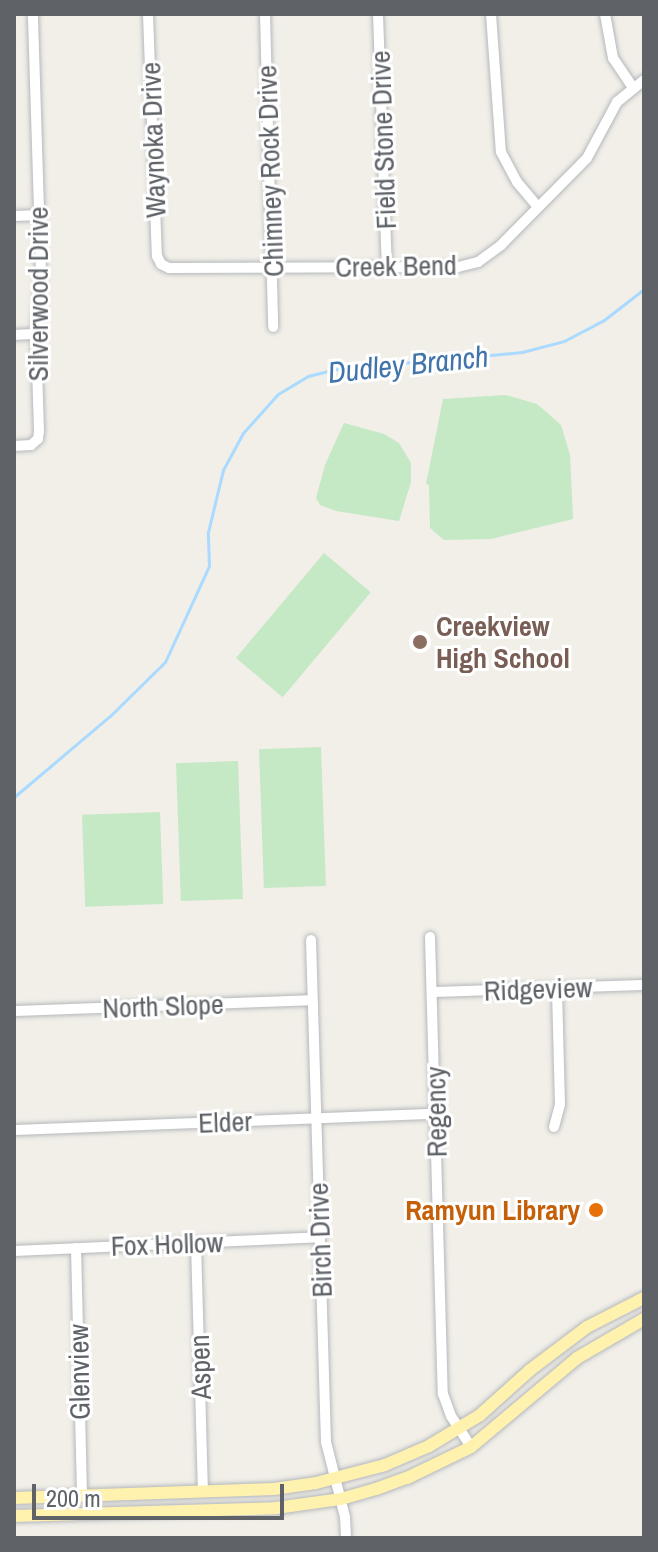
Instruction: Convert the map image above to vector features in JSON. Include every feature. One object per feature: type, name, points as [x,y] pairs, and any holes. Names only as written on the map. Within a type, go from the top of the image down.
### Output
[{"type":"main road","points":[[14,1498],[284,1488],[385,1465],[460,1428],[490,1408],[530,1370],[587,1327],[644,1298]]},
{"type":"main road","points":[[14,1516],[276,1508],[341,1499],[407,1478],[471,1447],[577,1358],[644,1319]]},
{"type":"street","name":"Silverwood Drive","points":[[14,446],[31,445],[38,439],[39,431],[36,334],[41,294],[40,215],[33,14]]},
{"type":"street","name":"Waynoka Drive","points":[[148,14],[157,256],[161,264]]},
{"type":"street","name":"Chimney Rock Drive","points":[[265,14],[273,327]]},
{"type":"street","name":"Field Stone Drive","points":[[378,14],[387,266]]},
{"type":"street","points":[[491,14],[501,152],[517,182],[538,207]]},
{"type":"street","points":[[605,14],[613,58],[633,88]]},
{"type":"street","name":"Creek Bend","points":[[161,264],[169,268],[458,267],[478,262],[501,245],[587,158],[617,102],[644,80]]},
{"type":"street","points":[[14,216],[40,215]]},
{"type":"street","points":[[14,335],[36,334]]},
{"type":"street","name":"Regency","points":[[430,937],[443,1394],[471,1447]]},
{"type":"street","name":"Birch Drive","points":[[311,940],[326,1442],[341,1499],[346,1538]]},
{"type":"street","name":"Ridgeview","points":[[433,992],[644,985]]},
{"type":"street","points":[[554,1127],[560,1105],[557,989]]},
{"type":"street","name":"North Slope","points":[[14,1011],[312,1000]]},
{"type":"street","name":"Elder","points":[[14,1130],[436,1114]]},
{"type":"street","name":"Fox Hollow","points":[[14,1251],[320,1237]]},
{"type":"street","name":"Aspen","points":[[196,1243],[203,1491]]},
{"type":"street","name":"Glenview","points":[[76,1248],[82,1495]]},
{"type":"green space","points":[[506,395],[537,404],[561,425],[570,455],[573,519],[491,539],[444,540],[430,528],[429,485],[426,484],[443,399]]},
{"type":"green space","points":[[344,423],[384,434],[399,443],[411,463],[411,482],[399,521],[336,511],[320,505],[316,498],[325,465]]},
{"type":"green space","points":[[324,553],[371,592],[283,697],[236,658]]},
{"type":"green space","points":[[321,747],[326,886],[264,888],[259,749]]},
{"type":"green space","points":[[238,761],[243,899],[181,901],[176,763]]},
{"type":"green space","points":[[160,812],[163,904],[85,907],[82,815]]},
{"type":"waterway","name":"Dudley Branch","points":[[14,797],[110,716],[165,662],[209,566],[208,532],[223,470],[243,433],[278,394],[308,376],[336,369],[522,352],[564,341],[604,320],[644,289]]},
{"type":"place","name":"Creekview High School","points":[[420,642]]},
{"type":"place","name":"Ramyun Library","points":[[596,1210]]}]
